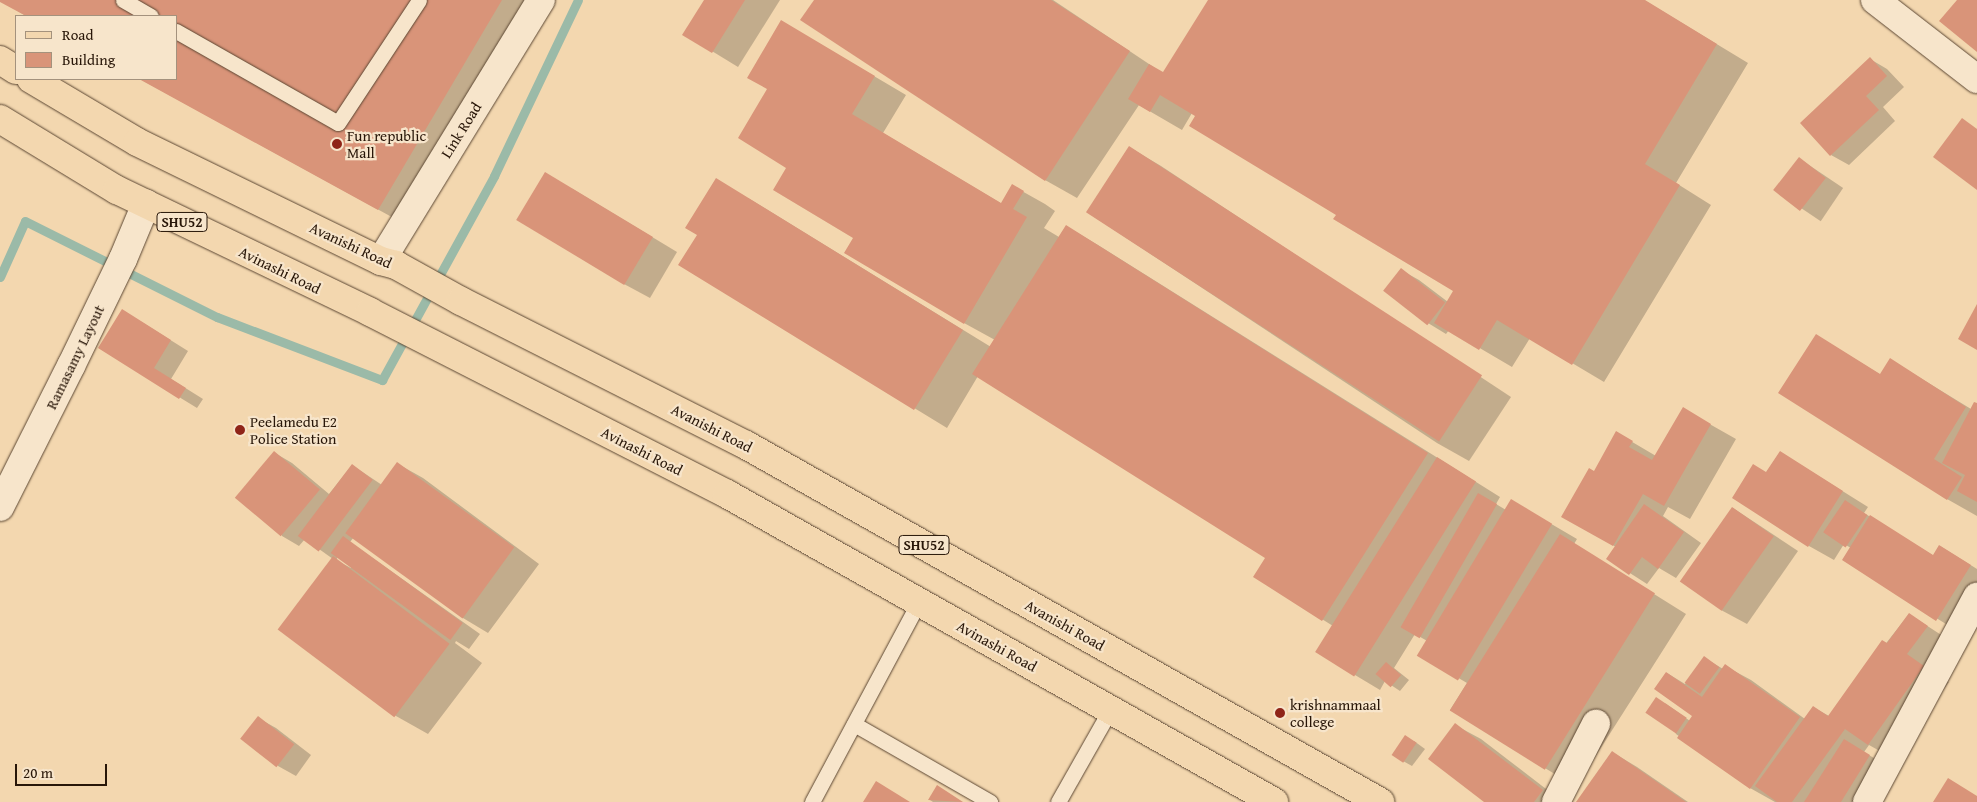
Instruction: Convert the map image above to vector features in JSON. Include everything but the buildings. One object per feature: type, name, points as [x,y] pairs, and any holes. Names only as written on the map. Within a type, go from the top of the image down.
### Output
[{"type":"main road","points":[[0,60],[15,69]]},
{"type":"main road","name":"Avanishi Road","points":[[33,80],[137,142],[389,263],[746,446],[1380,802]]},
{"type":"main road","name":"Avinashi Road","points":[[0,119],[117,190],[370,312],[727,494],[1274,802]]},
{"type":"street","name":"Link Road","points":[[389,263],[541,0]]},
{"type":"street","points":[[1875,0],[1977,80]]},
{"type":"street","name":"Ramasamy Layout","points":[[0,506],[117,270],[146,204]]},
{"type":"street","points":[[1867,802],[1977,597]]},
{"type":"street","points":[[1556,802],[1596,724]]},
{"type":"lane","points":[[123,0],[149,15]]},
{"type":"lane","points":[[178,32],[338,123],[419,0]]},
{"type":"lane","points":[[812,802],[919,602]]},
{"type":"lane","points":[[1058,802],[1110,710]]},
{"type":"lane","points":[[854,724],[990,802]]},
{"type":"waterway","points":[[0,277],[25,221],[217,317],[382,380],[494,176],[578,0]]},
{"type":"place","name":"Fun republic Mall","points":[[337,144]]},
{"type":"place","name":"Peelamedu E2 Police Station","points":[[240,430]]},
{"type":"place","name":"krishnammaal college","points":[[1280,713]]}]
